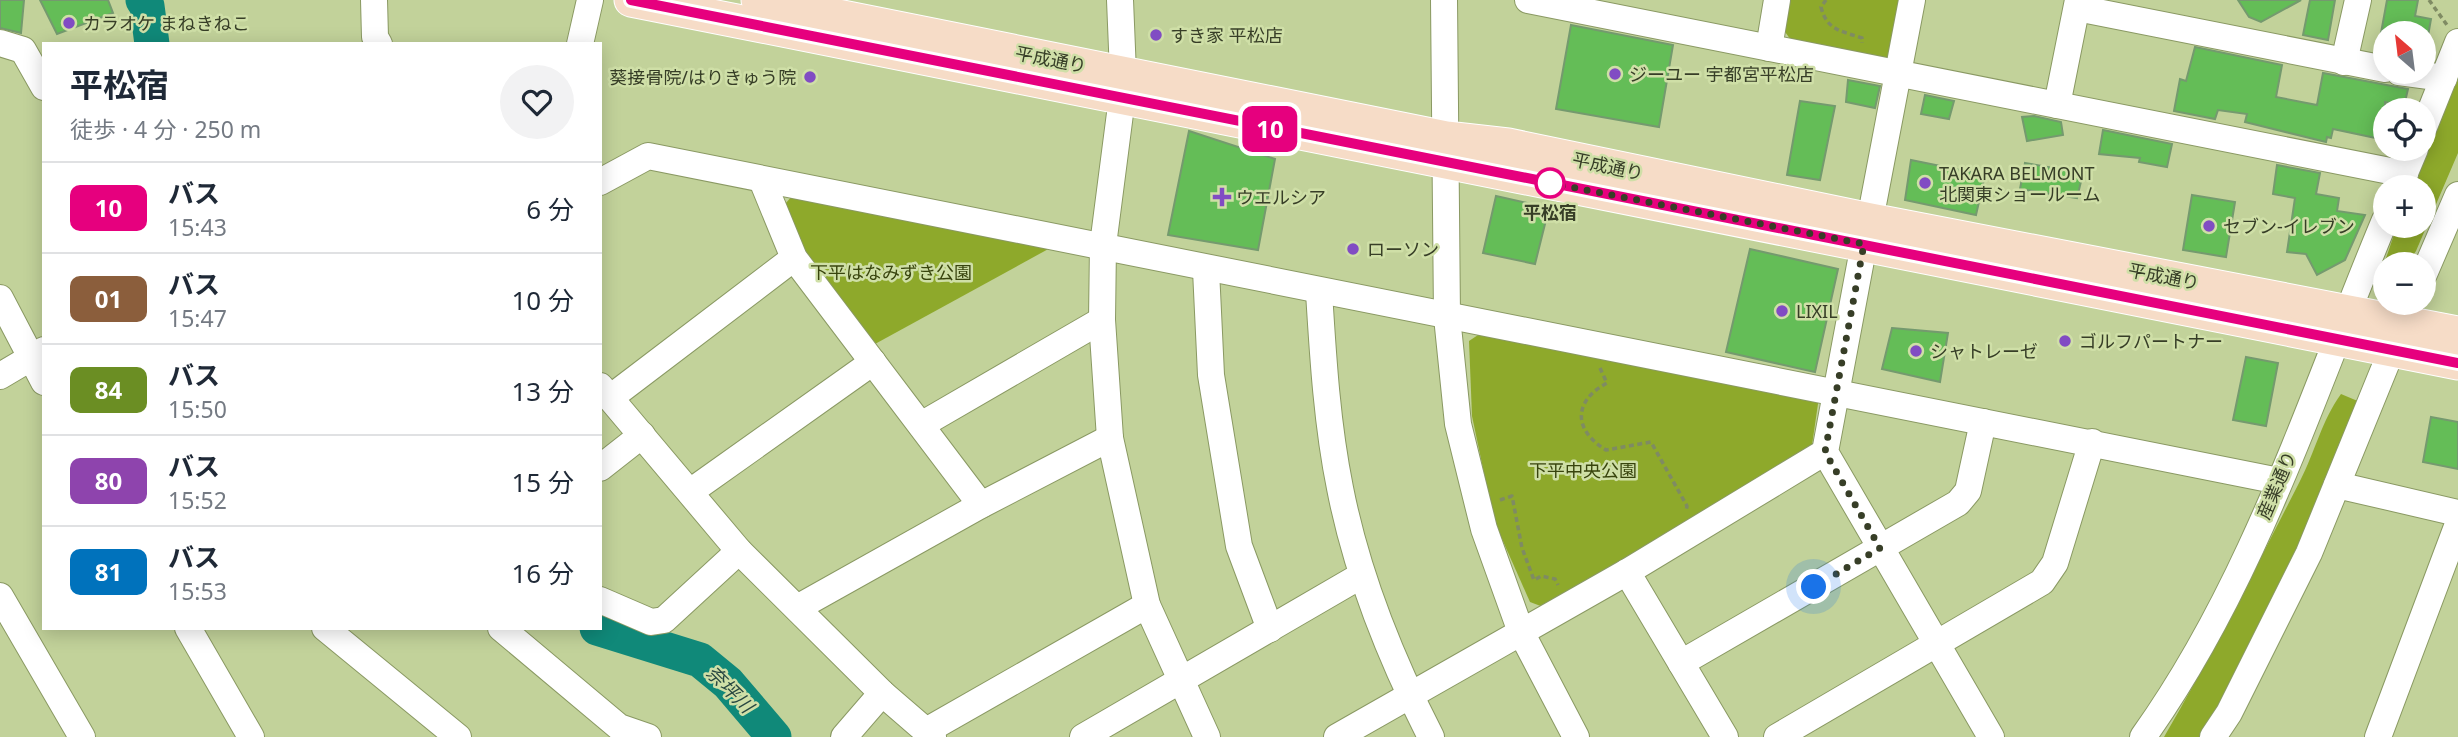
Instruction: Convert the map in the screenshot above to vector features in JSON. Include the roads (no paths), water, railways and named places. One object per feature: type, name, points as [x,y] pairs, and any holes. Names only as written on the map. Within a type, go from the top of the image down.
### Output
[{"type":"main road","name":"平成通り","points":[[631,0],[1123,86],[2342,325],[2402,325],[2458,333]]},
{"type":"main road","name":"平成通り","points":[[758,0],[860,11],[1123,86]]},
{"type":"main road","name":"平成通り","points":[[2402,325],[2458,363]]},
{"type":"street","points":[[374,0],[375,37],[378,42]]},
{"type":"street","points":[[580,42],[590,0]]},
{"type":"street","points":[[1120,0],[1123,86],[1103,246],[1102,320],[1110,438],[1147,605],[1207,737]]},
{"type":"street","points":[[1444,0],[1447,317],[1458,424],[1478,506],[1521,632],[1576,737]]},
{"type":"street","points":[[1528,0],[1592,5],[1769,48],[2057,105],[2375,175]]},
{"type":"street","points":[[1769,48],[1777,0]]},
{"type":"street","points":[[1912,0],[1825,452],[1991,737]]},
{"type":"street","points":[[2344,62],[2358,0]]},
{"type":"street","points":[[2057,105],[2078,4],[2373,67]]},
{"type":"street","points":[[2436,98],[2444,78],[2453,34]]},
{"type":"street","points":[[0,43],[23,50],[42,83]]},
{"type":"street","points":[[2436,77],[2444,78]]},
{"type":"street","points":[[602,180],[648,156],[1103,246],[1206,270],[2092,442],[2279,481]]},
{"type":"street","points":[[762,180],[794,258],[981,505]]},
{"type":"street","points":[[2433,252],[2458,195]]},
{"type":"street","name":"産業通り","points":[[2143,737],[2173,695],[2222,606],[2279,481],[2378,238]]},
{"type":"street","points":[[794,258],[605,392],[739,551],[882,693],[929,734],[1147,605]]},
{"type":"street","points":[[1206,270],[1211,375],[1239,547],[1270,629]]},
{"type":"street","points":[[1319,292],[1324,378],[1339,488],[1362,575],[1410,697],[1431,737]]},
{"type":"street","points":[[0,298],[37,354],[42,374]]},
{"type":"street","points":[[921,425],[1102,320]]},
{"type":"street","points":[[2213,737],[2229,713],[2309,553],[2402,325]]},
{"type":"street","points":[[0,376],[37,354]]},
{"type":"street","points":[[690,492],[873,362]]},
{"type":"street","points":[[1681,663],[1958,503],[1968,491],[1983,422]]},
{"type":"street","points":[[602,466],[642,435]]},
{"type":"street","points":[[797,608],[981,505],[1110,438]]},
{"type":"street","points":[[1777,737],[2042,582],[2055,563],[2092,442]]},
{"type":"street","points":[[1337,737],[1627,572],[1825,452]]},
{"type":"street","points":[[2337,485],[2458,513]]},
{"type":"street","points":[[2378,737],[2458,524]]},
{"type":"street","points":[[602,601],[651,622],[664,620],[739,551]]},
{"type":"street","points":[[1627,572],[1725,737]]},
{"type":"street","points":[[1083,737],[1362,575]]},
{"type":"street","points":[[0,596],[82,737]]},
{"type":"street","points":[[189,630],[251,737]]},
{"type":"street","points":[[327,630],[458,737]]},
{"type":"street","points":[[503,630],[619,727],[648,737]]},
{"type":"street","points":[[844,737],[882,693]]},
{"type":"waterway","name":"奈坪川","points":[[143,0],[147,6],[152,42]]},
{"type":"waterway","name":"奈坪川","points":[[602,630],[700,660],[728,683],[774,737]]},
{"type":"place","name":"カラオケ まねきねこ","points":[[69,23]]},
{"type":"place","name":"すき家 平松店","points":[[1156,35]]},
{"type":"place","name":"ジーユー 宇都宮平松店","points":[[1615,74]]},
{"type":"place","name":"葵接骨院/はりきゅう院","points":[[810,77]]},
{"type":"place","name":"平松宿","points":[[1550,183]]},
{"type":"place","name":"TAKARA BELMONT 北関東ショールーム","points":[[1925,183]]},
{"type":"place","name":"ウエルシア","points":[[1222,197]]},
{"type":"place","name":"セブン-イレブン","points":[[2209,226]]},
{"type":"place","name":"ローソン","points":[[1353,249]]},
{"type":"place","name":"LIXIL","points":[[1782,311]]},
{"type":"place","name":"ゴルフパートナー","points":[[2065,341]]},
{"type":"place","name":"シャトレーゼ","points":[[1916,351]]},
{"type":"park label","name":"下平はなみずき公園","points":[[891,272]]},
{"type":"park label","name":"下平中央公園","points":[[1583,470]]}]
